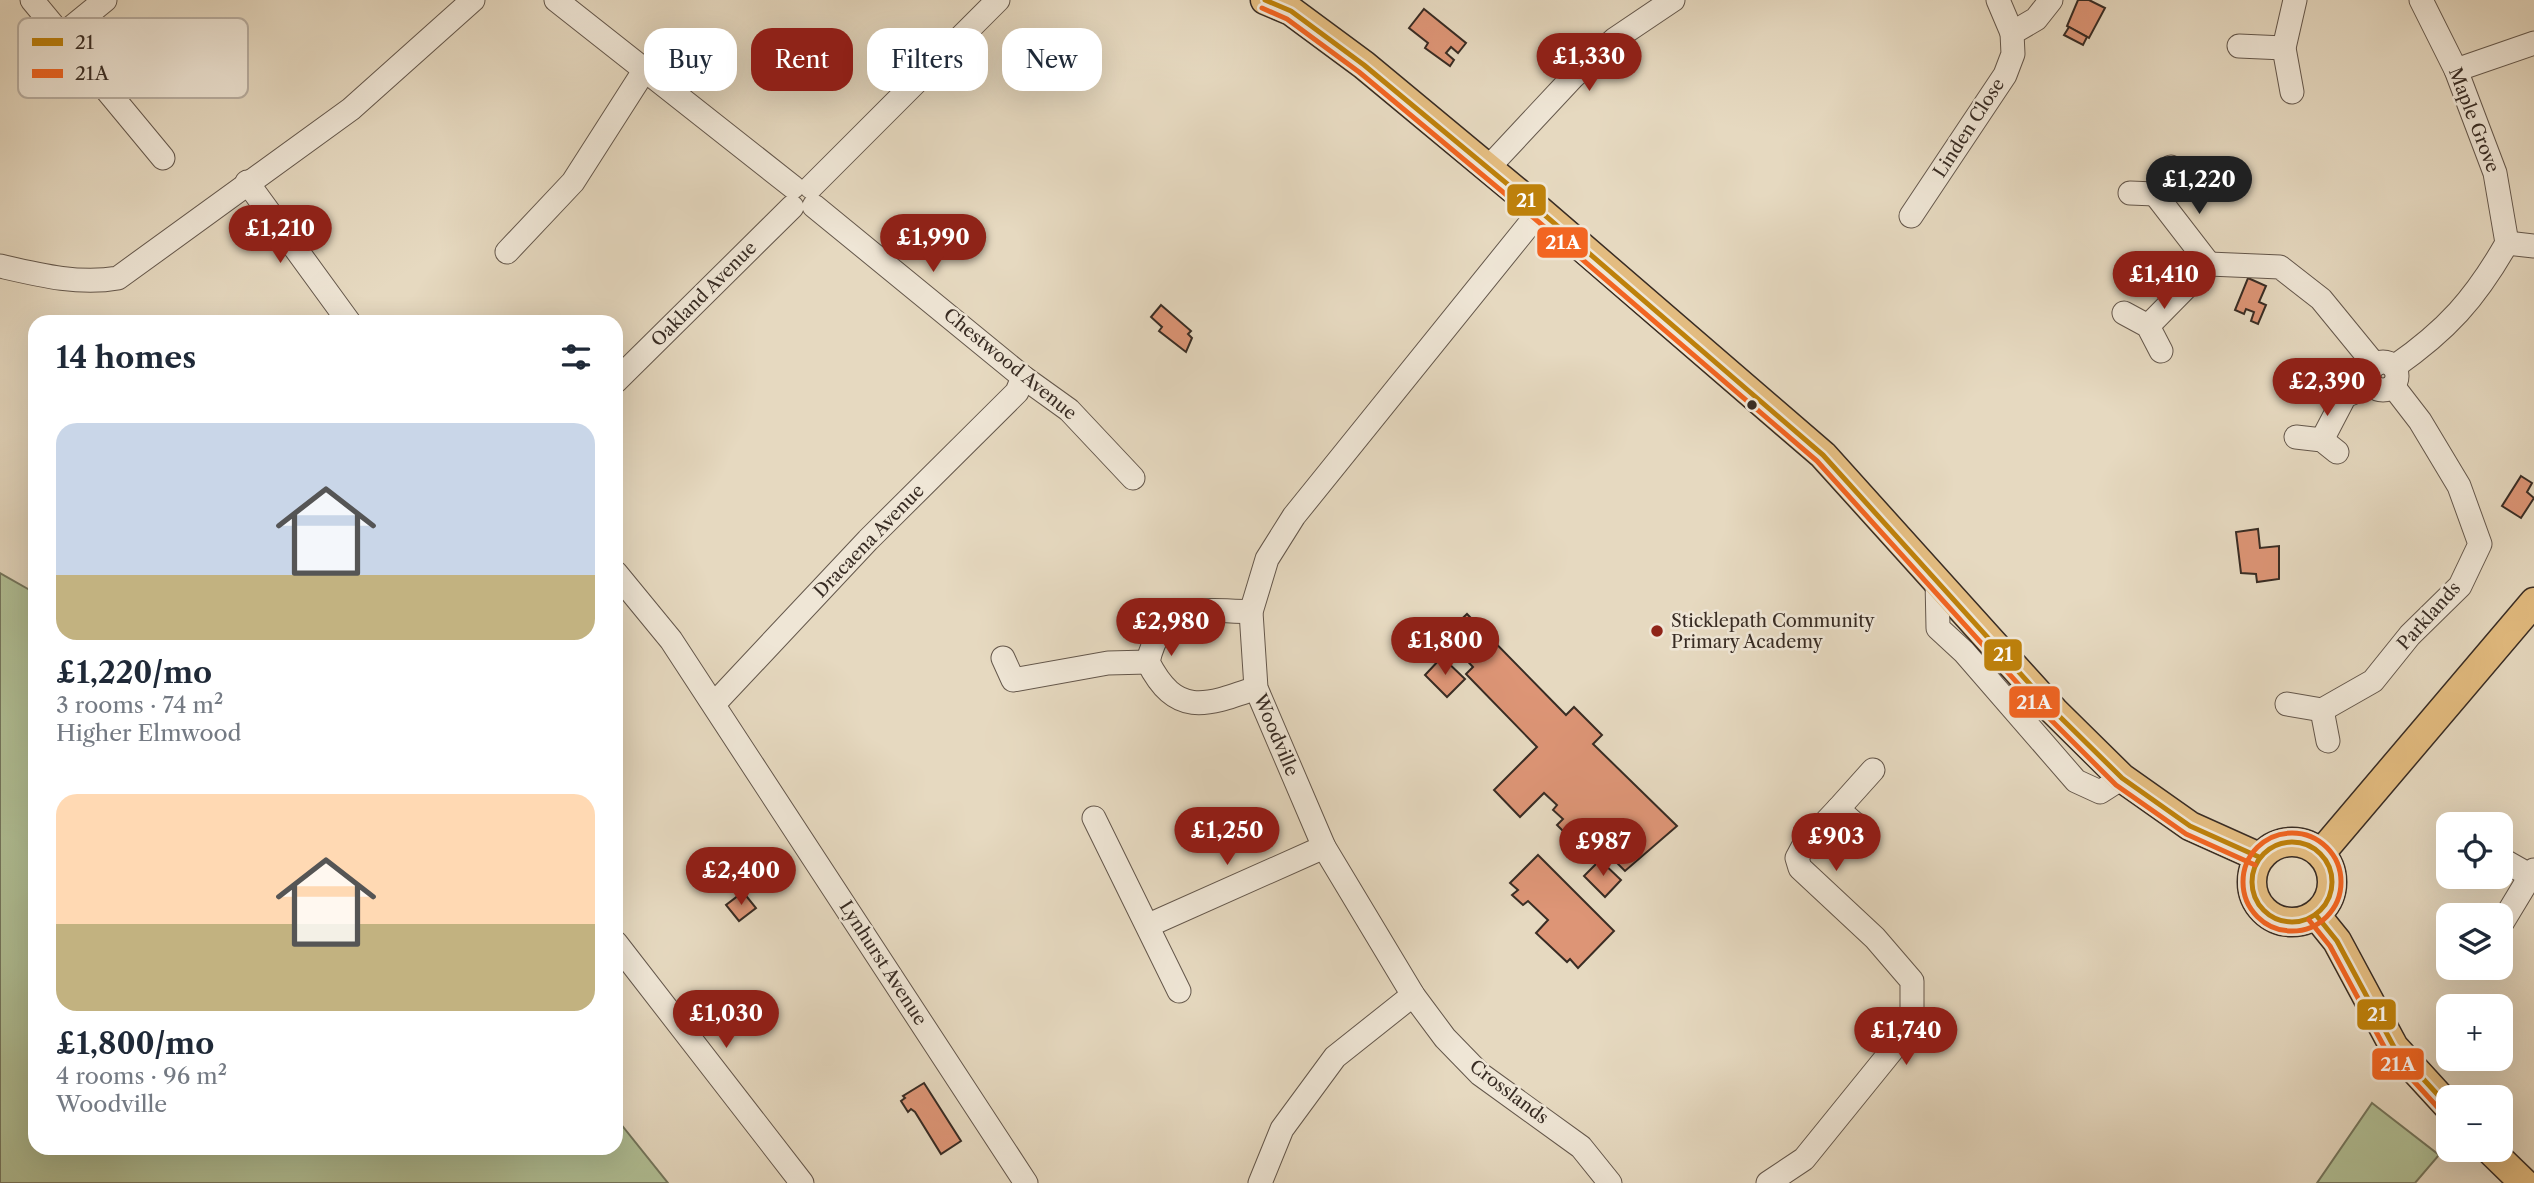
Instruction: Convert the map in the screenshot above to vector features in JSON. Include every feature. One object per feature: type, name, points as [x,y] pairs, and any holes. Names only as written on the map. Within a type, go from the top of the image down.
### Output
[{"type":"main road","points":[[1265,0],[1291,11],[1322,32],[1540,211],[1823,455],[2054,711],[2122,778],[2190,826],[2259,857]]},
{"type":"main road","points":[[2321,853],[2534,602]]},
{"type":"main road","points":[[2290,841],[2305,843],[2321,853],[2329,864],[2332,880],[2326,904],[2316,915],[2301,921],[2275,919],[2263,909],[2251,889],[2252,871],[2259,857],[2268,848],[2290,841]]},
{"type":"main road","points":[[2316,915],[2337,941],[2394,1047],[2436,1093]]},
{"type":"main road","points":[[2502,1162],[2524,1183]]},
{"type":"street","points":[[32,0],[46,18]]},
{"type":"street","points":[[83,18],[105,0]]},
{"type":"street","points":[[0,266],[41,276],[96,282],[118,278],[351,108],[472,0]]},
{"type":"street","name":"Chestwood Avenue","points":[[556,0],[644,71]]},
{"type":"street","name":"Oakland Avenue","points":[[623,374],[998,0]]},
{"type":"street","points":[[1488,168],[1573,77],[1615,39],[1673,0]]},
{"type":"street","name":"Linden Close","points":[[1911,216],[2005,75],[2013,54],[2012,33],[1998,0]]},
{"type":"street","points":[[2012,33],[2036,19],[2051,0]]},
{"type":"street","points":[[2292,92],[2284,48],[2295,0]]},
{"type":"street","name":"Maple Grove","points":[[2421,0],[2456,69],[2495,173],[2507,243]]},
{"type":"street","points":[[2456,69],[2534,43]]},
{"type":"street","points":[[2239,46],[2284,48]]},
{"type":"street","points":[[507,251],[573,182],[644,71]]},
{"type":"street","name":"Chestwood Avenue","points":[[669,91],[1023,377],[1069,410],[1133,478]]},
{"type":"street","points":[[113,98],[163,158]]},
{"type":"street","points":[[2155,194],[2171,167]]},
{"type":"street","points":[[247,182],[344,315]]},
{"type":"street","points":[[2130,193],[2155,194]]},
{"type":"street","points":[[2148,326],[2209,264],[2155,194]]},
{"type":"street","name":"Woodville","points":[[1413,995],[1324,847],[1256,688],[1251,612],[1267,559],[1294,516],[1540,211]]},
{"type":"street","points":[[2296,437],[2329,446],[2345,396],[2383,376],[2429,342],[2481,288],[2507,243],[2534,246]]},
{"type":"street","name":"Parklands","points":[[2209,264],[2280,267],[2321,299],[2420,421],[2459,486],[2480,544],[2460,586],[2410,635],[2372,681],[2322,710]]},
{"type":"street","points":[[2124,313],[2148,326],[2161,351]]},
{"type":"street","name":"Dracaena Avenue","points":[[714,705],[868,540],[1017,392],[1023,377]]},
{"type":"street","name":"Lynhurst Avenue","points":[[623,582],[671,640],[1026,1183]]},
{"type":"street","points":[[1251,612],[1177,615],[1161,627],[1147,662],[1158,683],[1172,696],[1194,703],[1224,699],[1256,688]]},
{"type":"street","points":[[1003,659],[1013,680],[1108,663],[1147,662]]},
{"type":"street","points":[[2287,704],[2322,710],[2328,741]]},
{"type":"street","points":[[1768,1183],[1804,1159],[1902,1038],[1912,1016],[1912,981],[1875,938],[1800,868],[1797,858],[1804,845],[1873,770]]},
{"type":"street","points":[[1838,809],[1864,832]]},
{"type":"street","points":[[1094,818],[1149,925],[1179,991]]},
{"type":"street","points":[[1149,925],[1324,847]]},
{"type":"street","points":[[2513,864],[2533,873],[2513,905]]},
{"type":"street","points":[[623,952],[802,1183]]},
{"type":"street","points":[[1260,1183],[1282,1129],[1335,1057],[1413,995]]},
{"type":"street","name":"Crosslands","points":[[1413,995],[1445,1038],[1480,1073],[1581,1147],[1611,1183]]},
{"type":"green space","points":[[0,573],[28,589],[28,1155],[623,1155],[623,1127],[668,1183],[0,1183]]},
{"type":"green space","points":[[2372,1103],[2436,1153],[2436,1158],[2415,1183],[2317,1183]]},
{"type":"building","points":[[2078,0],[2089,0],[2105,8],[2089,38],[2067,26]]},
{"type":"building","points":[[1424,9],[1466,43],[1458,53],[1451,47],[1446,53],[1454,60],[1450,66],[1425,48],[1428,43],[1409,28]]},
{"type":"building","points":[[2069,27],[2087,37],[2083,45],[2064,35]]},
{"type":"building","points":[[2248,278],[2266,286],[2259,302],[2266,305],[2258,324],[2251,321],[2254,312],[2246,309],[2244,314],[2235,310]]},
{"type":"building","points":[[1161,305],[1191,331],[1188,334],[1192,338],[1186,352],[1159,331],[1162,327],[1151,317]]},
{"type":"building","points":[[2521,476],[2532,483],[2527,492],[2534,498],[2521,518],[2502,506]]},
{"type":"building","points":[[2258,529],[2260,548],[2279,546],[2279,579],[2257,582],[2256,574],[2241,573],[2236,532]]},
{"type":"building","points":[[1467,614],[1566,715],[1574,707],[1602,735],[1593,744],[1677,826],[1625,871],[1603,849],[1600,852],[1592,844],[1589,847],[1586,844],[1581,849],[1557,825],[1563,819],[1553,810],[1557,805],[1544,793],[1520,817],[1494,790],[1537,747],[1466,674],[1473,667],[1457,650],[1461,645],[1448,632]]},
{"type":"building","points":[[1442,657],[1465,679],[1447,697],[1425,675]]},
{"type":"building","points":[[1538,855],[1614,931],[1578,968],[1570,959],[1567,962],[1536,933],[1548,920],[1528,901],[1523,905],[1512,895],[1518,890],[1510,883]]},
{"type":"building","points":[[1600,860],[1621,880],[1605,897],[1584,876]]},
{"type":"building","points":[[743,892],[756,908],[739,921],[726,905]]},
{"type":"building","points":[[924,1083],[961,1141],[941,1154],[915,1112],[911,1109],[908,1112],[901,1101],[905,1098],[903,1096]]},
{"type":"transit line","name":"21","points":[[1265,0],[1291,11],[1364,65],[1540,211],[1823,455],[2054,711],[2122,778],[2190,826],[2259,857]]},
{"type":"transit line","name":"21A","points":[[1262,8],[1287,19],[1359,72],[1817,461],[2048,717],[2116,785],[2186,834],[2255,865]]},
{"type":"transit line","name":"21A","points":[[2292,833],[2311,837],[2327,847],[2337,863],[2341,882],[2337,901],[2327,917],[2311,927],[2292,931],[2273,927],[2257,917],[2247,901],[2243,882],[2247,863],[2257,847],[2273,837],[2292,833]]},
{"type":"transit line","name":"21","points":[[2284,842],[2300,842],[2321,853],[2332,874],[2332,882],[2332,890],[2321,911],[2300,922],[2284,922],[2270,916],[2258,904],[2252,890],[2252,874],[2258,860],[2270,848],[2284,842]]},
{"type":"transit line","name":"21","points":[[2316,915],[2337,941],[2394,1047],[2436,1093]]},
{"type":"transit line","name":"21A","points":[[2309,920],[2330,946],[2387,1052],[2436,1105]]},
{"type":"place","name":"Sticklepath Community Primary Academy","points":[[1657,631]]}]
